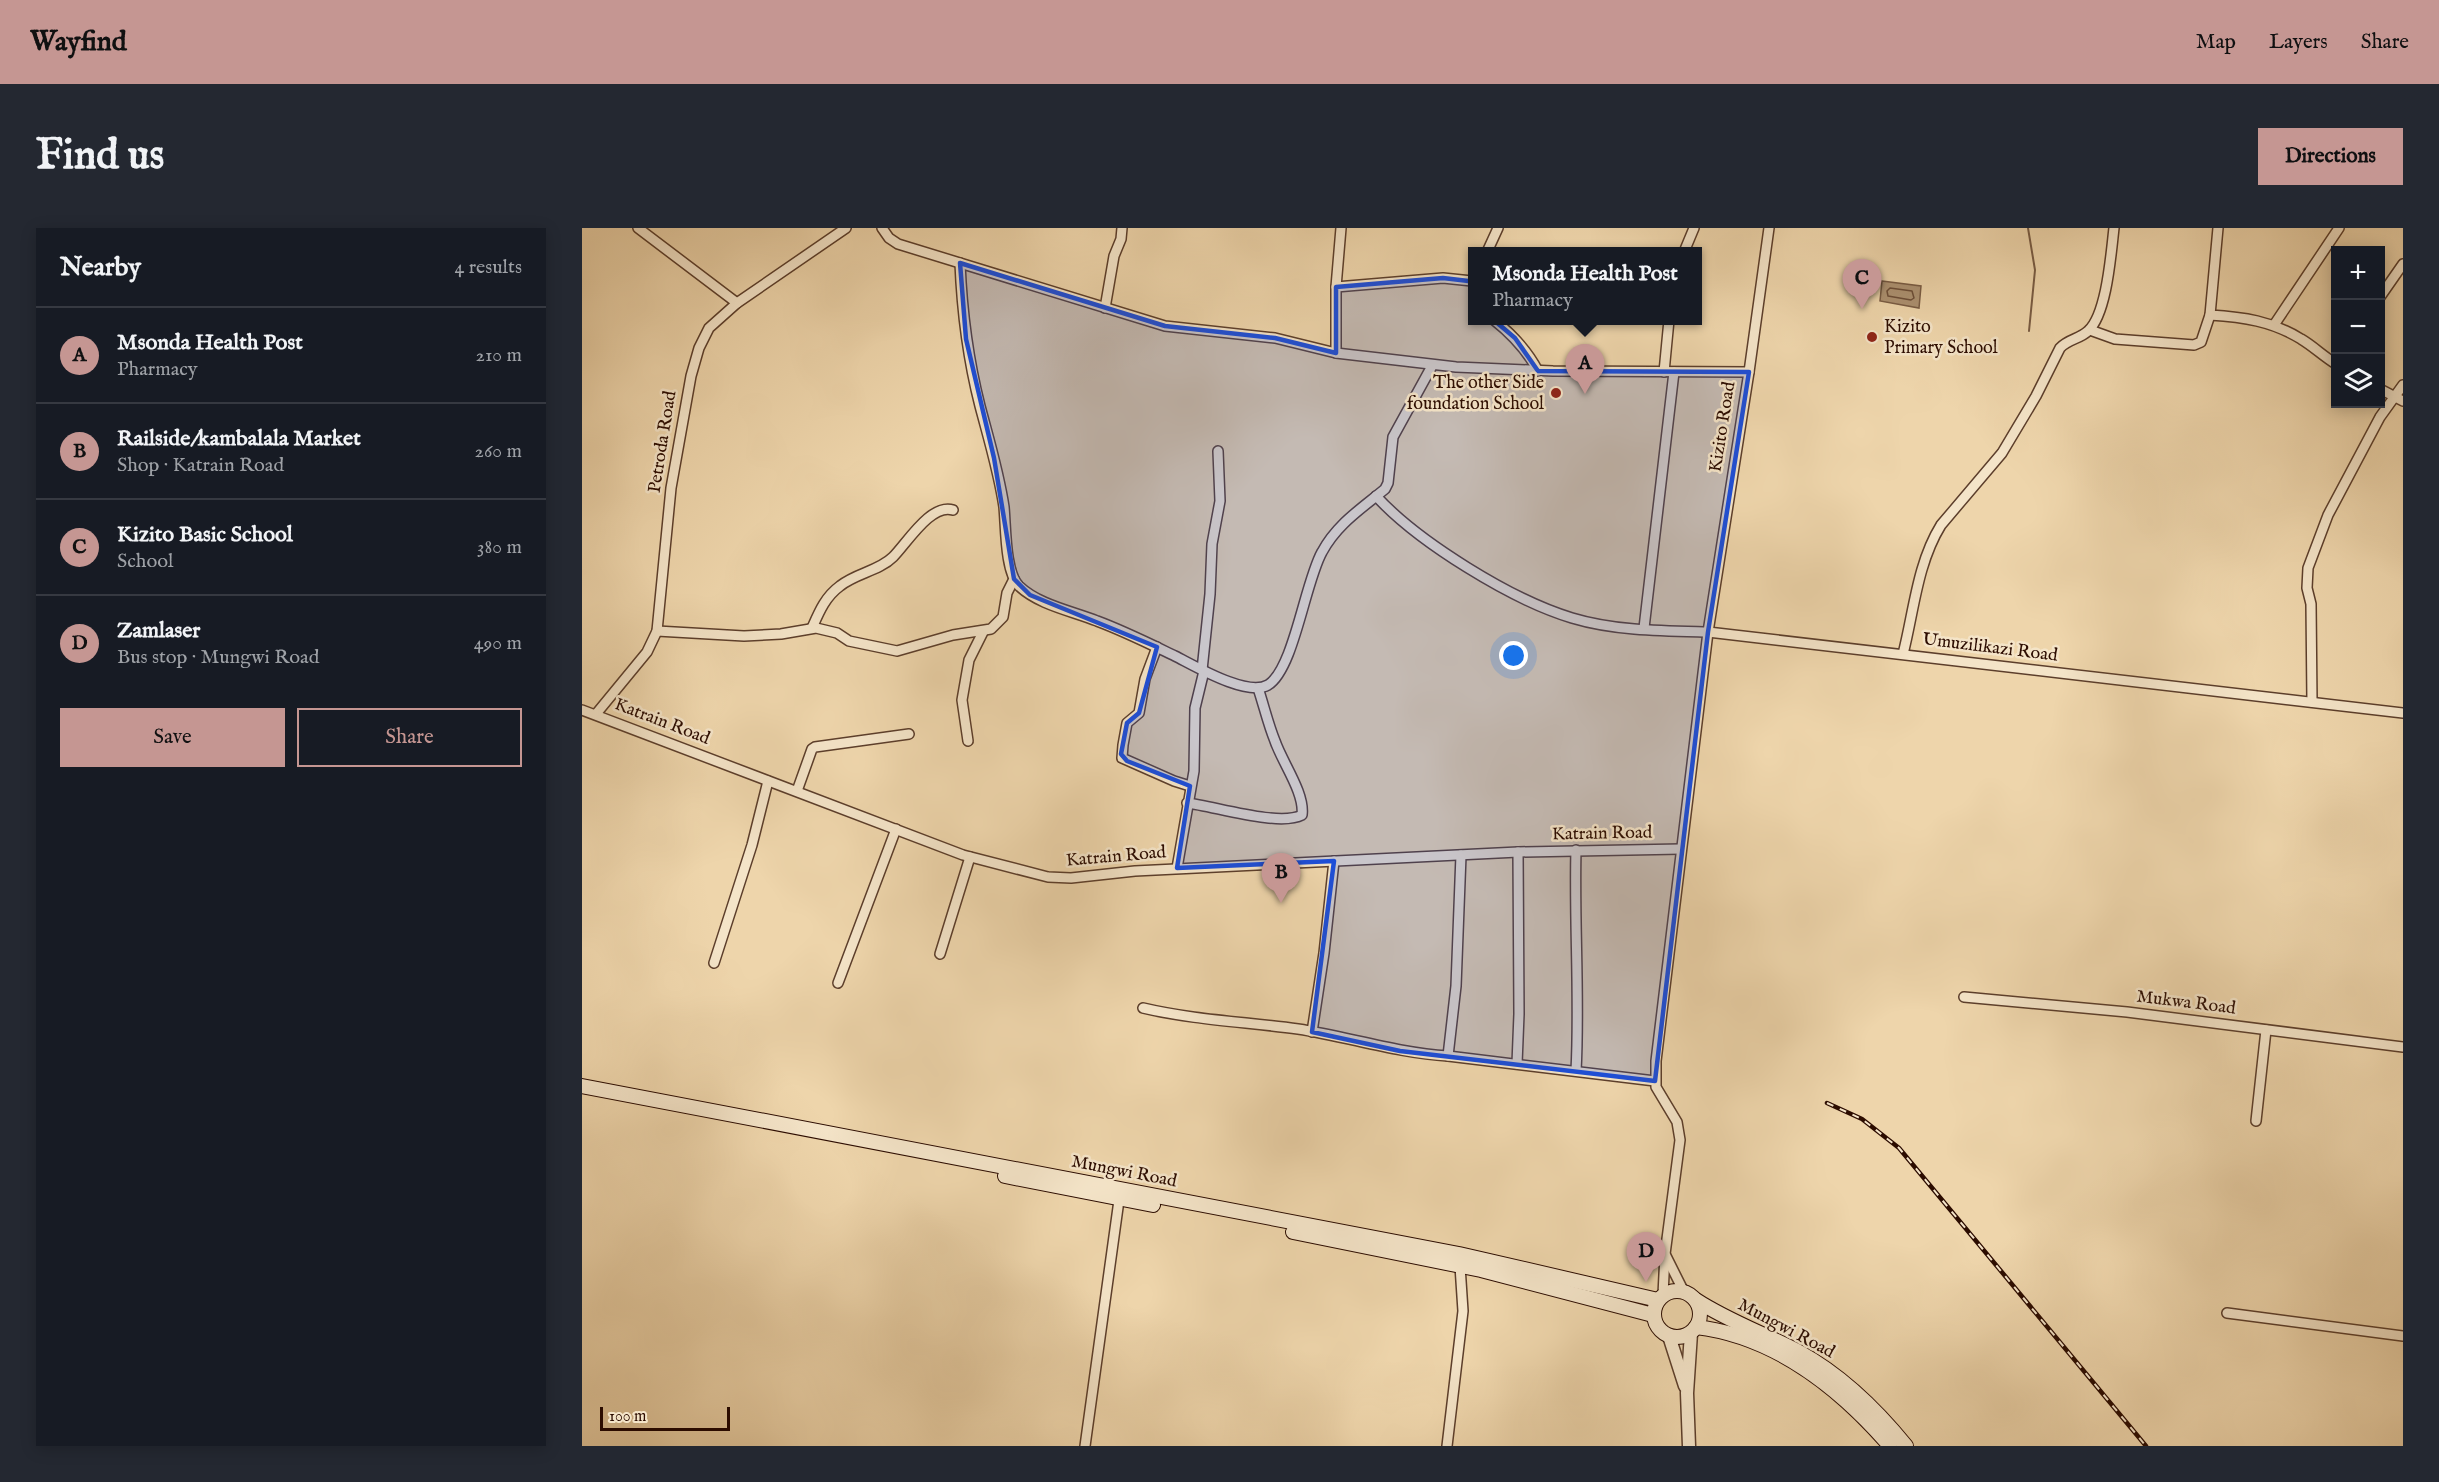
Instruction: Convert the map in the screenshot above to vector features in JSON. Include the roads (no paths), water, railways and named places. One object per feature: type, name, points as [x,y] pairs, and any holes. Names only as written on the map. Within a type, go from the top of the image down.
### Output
[{"type":"main road","name":"Mungwi Road","points":[[582,1086],[1120,1194],[1460,1266],[1583,1295],[1653,1315]]},
{"type":"main road","name":"Mungwi Road","points":[[582,1091],[1120,1194],[1459,1254],[1661,1297]]},
{"type":"main road","points":[[1677,1291],[1684,1292],[1696,1300],[1700,1311],[1694,1330],[1680,1337],[1669,1336],[1658,1328],[1653,1315],[1661,1297],[1677,1291]]},
{"type":"main road","name":"Mungwi Road","points":[[1696,1300],[1716,1313],[1777,1341],[1824,1368],[1859,1396],[1906,1446]]},
{"type":"main road","name":"Mungwi Road","points":[[1694,1330],[1720,1331],[1749,1341],[1806,1369],[1860,1413],[1890,1446]]},
{"type":"street","points":[[638,228],[737,303]]},
{"type":"street","name":"Petroda Road","points":[[596,714],[647,651],[657,631],[671,488],[691,376],[699,348],[709,328],[737,303],[846,228]]},
{"type":"street","points":[[882,228],[889,238],[898,244],[1165,326],[1275,338],[1336,353],[1432,366],[1538,370],[1749,372]]},
{"type":"street","points":[[1105,308],[1114,256],[1121,239],[1122,228]]},
{"type":"street","points":[[1336,353],[1336,287],[1341,228]]},
{"type":"street","points":[[1489,247],[1498,228]]},
{"type":"street","points":[[1686,247],[1694,228]]},
{"type":"street","name":"Kizito Road","points":[[1655,1081],[1708,632],[1769,228]]},
{"type":"street","points":[[1903,654],[1921,571],[1933,538],[1941,525],[2002,453],[2036,396],[2060,348],[2064,343],[2090,330],[2102,305],[2115,228]]},
{"type":"street","points":[[2090,330],[2115,339],[2194,345],[2201,342],[2210,315],[2218,228]]},
{"type":"street","points":[[2274,326],[2339,228]]},
{"type":"street","points":[[960,263],[966,339],[977,395],[994,458],[1014,579],[1030,595],[1099,621],[1203,670],[1251,688],[1258,688],[1271,682],[1281,667],[1294,638],[1315,564],[1323,550],[1346,519],[1377,496],[1388,483],[1393,437],[1432,366]]},
{"type":"street","points":[[2385,290],[2403,264]]},
{"type":"street","points":[[1336,287],[1443,278],[1468,280]]},
{"type":"street","points":[[2210,315],[2242,317],[2274,326],[2331,358]]},
{"type":"street","points":[[1499,325],[1529,354],[1538,370]]},
{"type":"street","points":[[1644,628],[1669,372],[1669,325]]},
{"type":"street","points":[[2312,702],[2311,604],[2307,588],[2307,568],[2328,514],[2392,396],[2403,385]]},
{"type":"street","points":[[2385,392],[2403,401]]},
{"type":"street","points":[[1178,868],[1194,761],[1195,708],[1203,670],[1212,544],[1220,501],[1218,451]]},
{"type":"street","name":"Umuzilikazi Road","points":[[1377,496],[1411,530],[1467,567],[1536,603],[1573,618],[1616,626],[1708,632],[2403,713]]},
{"type":"street","points":[[812,628],[823,603],[840,585],[886,563],[934,513],[944,508],[953,510]]},
{"type":"street","points":[[657,631],[744,636],[781,634],[812,628],[830,630],[849,641],[897,651],[953,635],[983,632],[1001,620],[1007,593],[1014,579]]},
{"type":"street","points":[[968,741],[962,700],[969,660],[983,632]]},
{"type":"street","points":[[1157,647],[1145,679],[1138,713],[1127,723],[1121,754],[1122,758],[1127,761],[1190,786]]},
{"type":"street","points":[[1187,803],[1251,816],[1276,818],[1302,815],[1302,804],[1275,742],[1258,688]]},
{"type":"street","name":"Katrain Road","points":[[582,710],[970,857],[1059,879],[1178,868],[1518,852],[1682,849]]},
{"type":"street","points":[[797,791],[812,749],[815,747],[909,734]]},
{"type":"street","points":[[714,963],[752,845],[768,781]]},
{"type":"street","points":[[838,982],[897,829]]},
{"type":"street","points":[[1576,850],[1575,898],[1579,1016],[1576,1071]]},
{"type":"street","points":[[1517,1064],[1520,1014],[1518,852]]},
{"type":"street","points":[[1448,1056],[1456,986],[1461,855]]},
{"type":"street","points":[[940,954],[970,857]]},
{"type":"street","points":[[1312,1032],[1324,953],[1334,861]]},
{"type":"street","name":"Mukwa Road","points":[[1964,997],[2127,1012],[2403,1047]]},
{"type":"street","points":[[1143,1008],[1167,1014],[1312,1032],[1400,1051],[1655,1081],[1660,1097],[1677,1122],[1680,1140],[1661,1297]]},
{"type":"street","points":[[2256,1121],[2266,1030]]},
{"type":"street","points":[[1085,1446],[1120,1194]]},
{"type":"street","points":[[1665,1254],[1684,1292]]},
{"type":"street","points":[[1447,1446],[1463,1311],[1460,1266]]},
{"type":"street","points":[[2227,1313],[2403,1335]]},
{"type":"street","points":[[1689,1446],[1687,1393],[1694,1330]]},
{"type":"street","points":[[1669,1336],[1687,1393]]},
{"type":"water","points":[[1882,281],[1921,286],[1919,308],[1880,301]]},
{"type":"waterway","points":[[2028,228],[2035,270],[2029,331]]},
{"type":"railway","points":[[1827,1103],[1862,1119],[1899,1148],[2146,1446]]},
{"type":"place","name":"Kizito Basic School","points":[[1862,309]]},
{"type":"place","name":"Kizito Primary School","points":[[1872,337]]},
{"type":"place","name":"The other Side foundation School","points":[[1556,393]]},
{"type":"place","name":"Msonda Health Post","points":[[1585,394]]},
{"type":"place","name":"Railside/kambalala Market","points":[[1281,903]]},
{"type":"place","name":"Zamlaser","points":[[1646,1282]]}]
